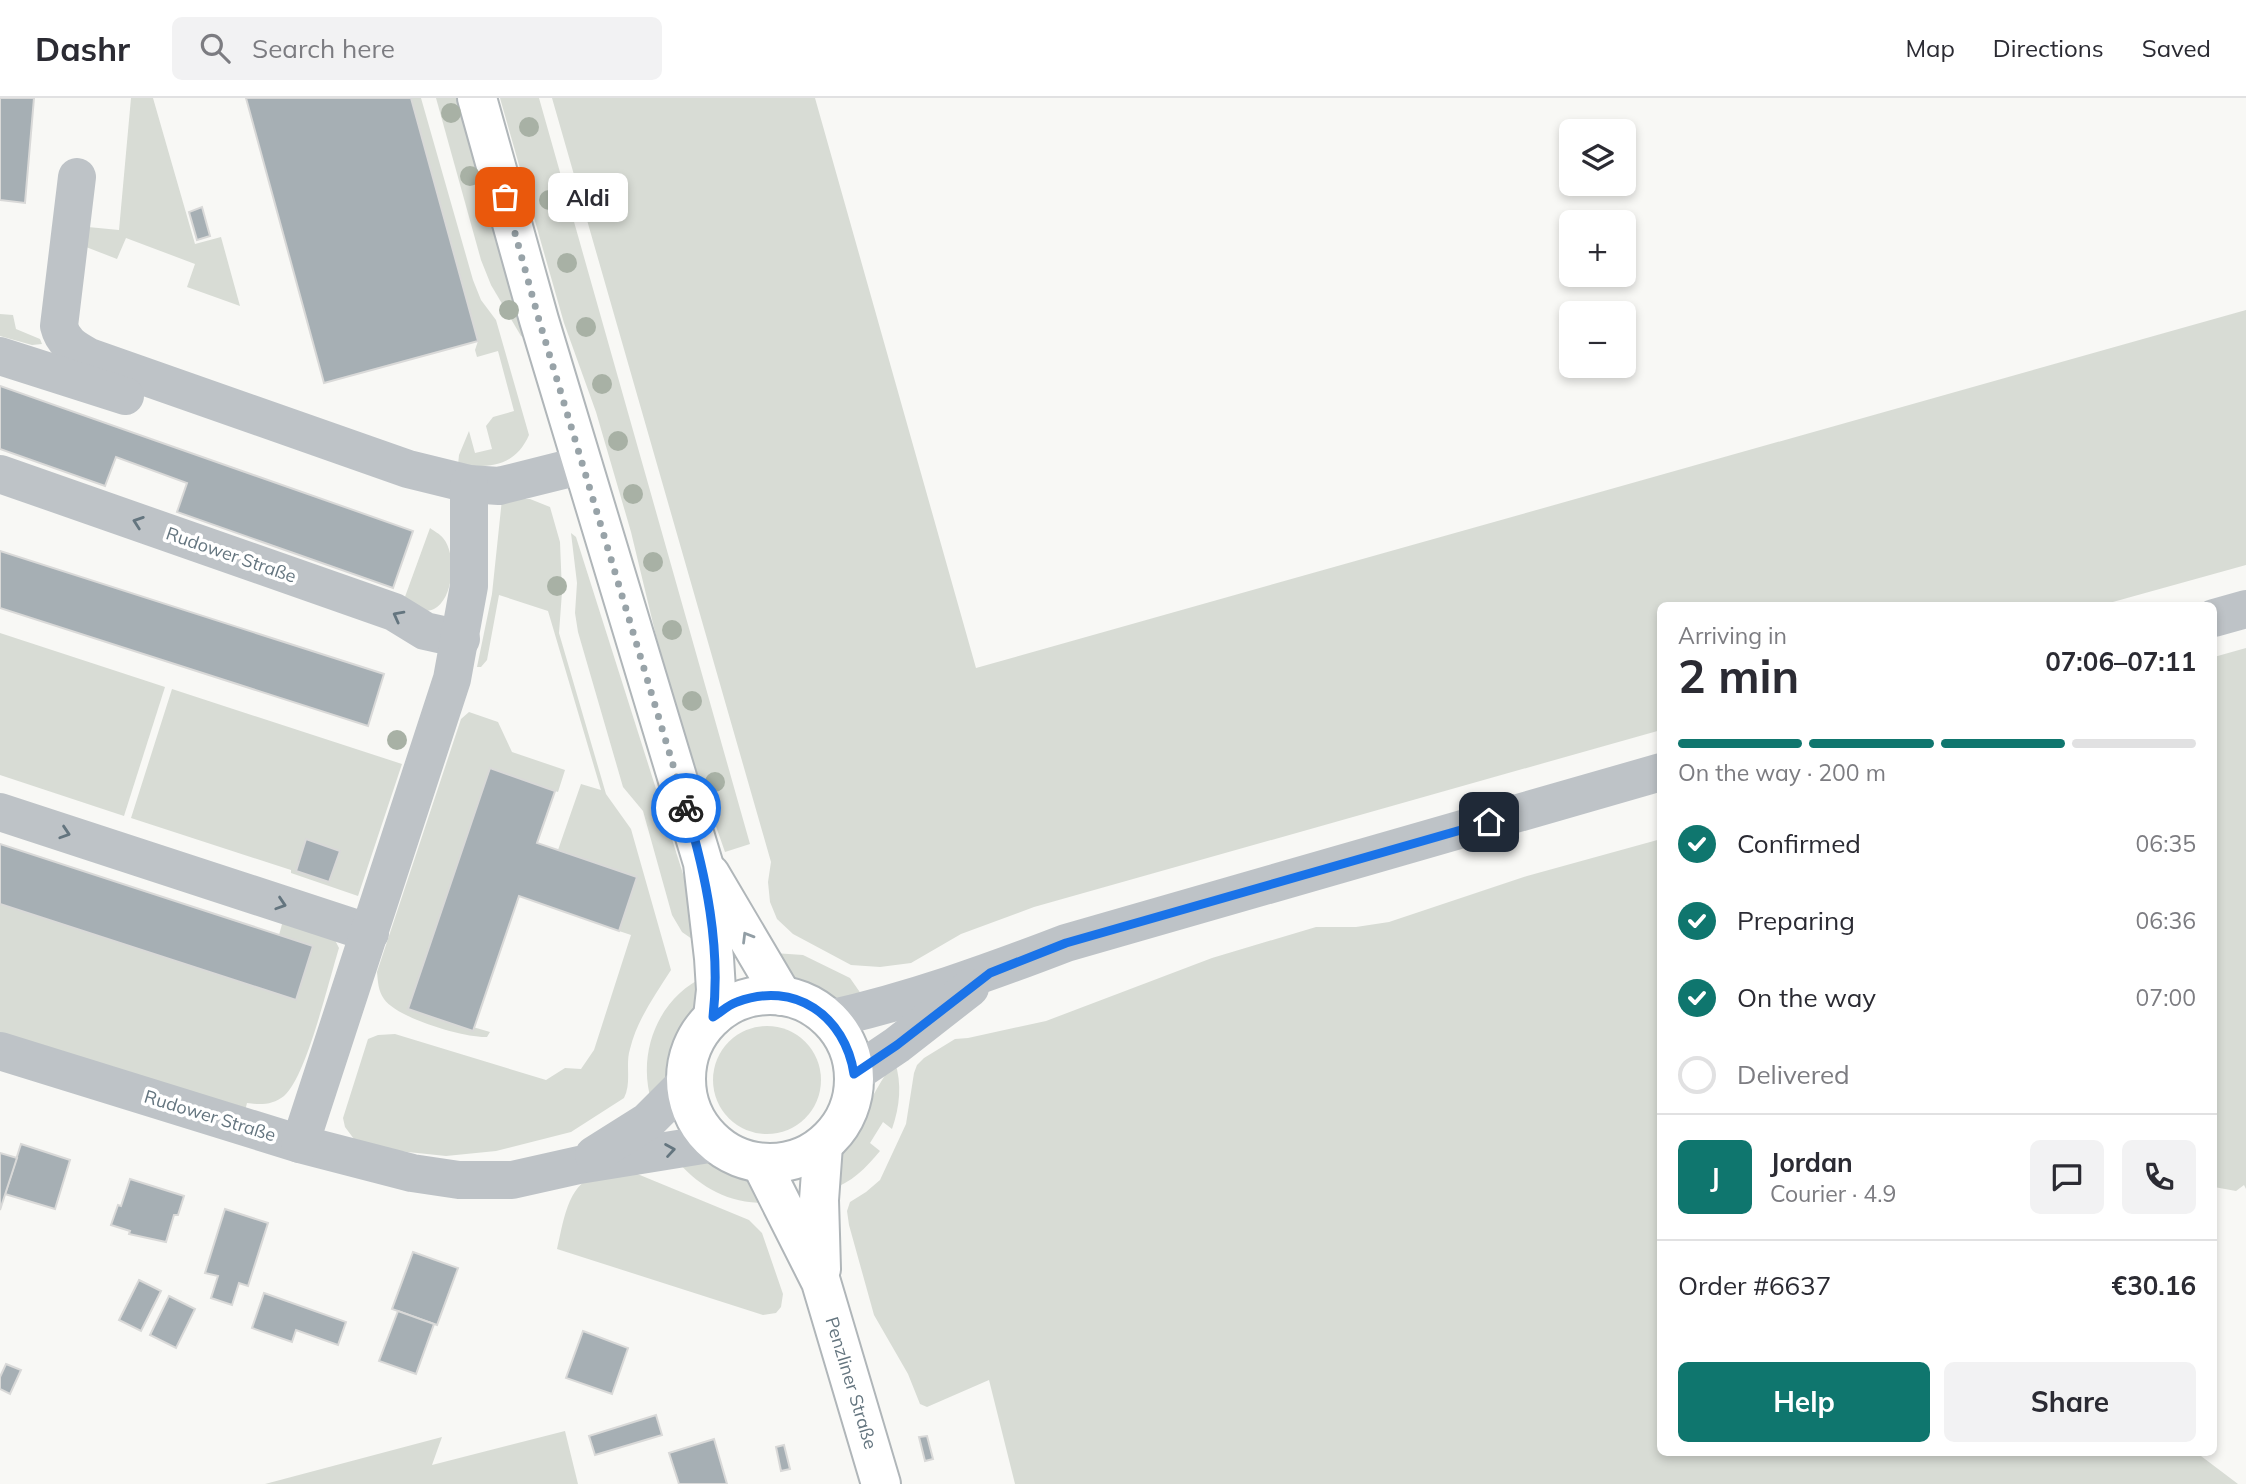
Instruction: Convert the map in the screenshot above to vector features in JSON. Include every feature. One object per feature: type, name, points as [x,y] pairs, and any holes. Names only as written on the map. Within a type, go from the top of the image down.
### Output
[{"type":"main road","points":[[477,98],[583,465],[703,863],[714,958],[716,990],[713,1017]]},
{"type":"main road","points":[[703,863],[782,996]]},
{"type":"main road","points":[[755,996],[782,996],[810,1006],[829,1019],[839,1031],[847,1046],[854,1074],[852,1097],[845,1118],[823,1145],[791,1161],[761,1163],[734,1156],[715,1143],[694,1115],[688,1100],[686,1083],[690,1052],[696,1039],[713,1017],[734,1003],[755,996]]},
{"type":"main road","name":"Penzliner Straße","points":[[821,1282],[819,1200],[823,1145]]},
{"type":"main road","name":"Penzliner Straße","points":[[761,1163],[821,1282],[881,1484]]},
{"type":"street","points":[[77,177],[59,326],[61,336],[71,347],[89,357],[395,464],[469,493]]},
{"type":"street","points":[[0,356],[426,493],[469,493],[583,465]]},
{"type":"street","name":"Rudower Straße","points":[[0,474],[394,612],[425,631],[461,639]]},
{"type":"street","name":"Rudower Straße","points":[[300,1144],[452,679],[469,586],[469,493]]},
{"type":"street","points":[[2217,617],[2246,609]]},
{"type":"street","points":[[829,1019],[876,1009],[990,973],[1066,943],[1657,773]]},
{"type":"street","points":[[0,812],[370,933]]},
{"type":"street","points":[[854,1074],[897,1045],[990,973]]},
{"type":"street","name":"Rudower Straße","points":[[0,1051],[300,1144],[412,1173],[459,1181],[512,1180],[579,1165],[715,1143]]},
{"type":"street","name":"Rudower Straße","points":[[579,1165],[648,1121],[686,1083]]},
{"type":"shaded area","points":[[131,98],[153,98],[195,244],[221,237],[240,306],[187,287],[195,264],[126,238],[117,259],[86,247],[88,227],[119,230]]},
{"type":"shaded area","points":[[411,98],[421,98],[473,280],[481,300],[496,320],[529,435],[516,454],[500,463],[458,465],[459,455],[469,431],[475,453],[492,449],[486,426],[493,417],[514,411],[498,351],[477,357],[475,350],[478,341]]},
{"type":"shaded area","points":[[436,98],[464,98],[525,338],[521,336],[491,285],[481,260]]},
{"type":"shaded area","points":[[500,98],[539,98],[750,844],[725,852],[680,724],[631,532],[596,412],[564,323]]},
{"type":"shaded area","points":[[552,98],[815,98],[976,668],[2246,310],[2246,565],[2113,602],[1657,602],[1657,731],[1034,907],[961,934],[911,963],[880,967],[851,965],[793,934],[777,919],[770,902],[768,882],[771,862]]},
{"type":"shaded area","points":[[0,314],[13,315],[16,329],[40,339],[42,344],[32,345],[0,336]]},
{"type":"shaded area","points":[[502,499],[530,499],[550,507],[560,542],[562,592],[559,633],[606,794],[631,829],[671,970],[647,1008],[633,1038],[629,1055],[628,1086],[624,1098],[571,1132],[496,1151],[446,1156],[379,1149],[354,1139],[345,1127],[343,1118],[368,1039],[378,1035],[395,1034],[546,1080],[565,1068],[581,1069],[594,1050],[631,935],[619,931],[637,877],[558,850],[581,784],[601,790],[548,611],[499,595],[487,660],[481,667],[477,667],[492,594]]},
{"type":"shaded area","points":[[430,528],[442,537],[447,545],[452,565],[451,576],[441,604],[434,609],[422,611],[402,605]]},
{"type":"shaded area","points":[[571,533],[576,537],[704,940],[692,939],[682,932],[672,915],[643,811],[623,787],[578,632],[575,613],[577,583]]},
{"type":"shaded area","points":[[0,633],[165,687],[124,816],[0,775]]},
{"type":"shaded area","points":[[2246,648],[2246,1189],[2244,1185],[2236,1191],[2217,1188],[2217,656]]},
{"type":"shaded area","points":[[172,689],[402,764],[358,896],[291,873],[291,870],[131,818]]},
{"type":"shaded area","points":[[469,712],[498,722],[512,752],[565,770],[558,792],[490,769],[408,1008],[490,1032],[487,1037],[448,1030],[402,1013],[384,999],[379,989],[377,972],[461,719]]},
{"type":"shaded area","points":[[1657,840],[1657,1456],[2201,1456],[2238,1484],[1015,1484],[989,1380],[927,1407],[920,1404],[908,1374],[874,1315],[847,1211],[850,1202],[880,1180],[906,1124],[914,1073],[924,1058],[955,1039],[1046,1021],[1212,958],[1316,927],[1356,927],[1389,922],[1527,876]]},
{"type":"shaded area","points":[[0,904],[295,1000],[313,947],[279,935],[284,917],[334,938],[339,948],[308,1050],[292,1086],[284,1096],[271,1103],[247,1103],[245,1111],[0,1036]]},
{"type":"shaded area","points":[[774,953],[803,955],[850,978],[866,1001],[835,1001],[814,994],[799,982]]},
{"type":"shaded area","points":[[706,976],[698,1011],[685,1031],[671,1072],[652,1103],[647,1065],[655,1029],[675,998],[689,985]]},
{"type":"shaded area","points":[[767,1026],[788,1030],[805,1042],[817,1059],[821,1080],[817,1101],[805,1118],[788,1130],[767,1134],[746,1130],[729,1118],[717,1101],[713,1080],[717,1059],[729,1042],[746,1030]]},
{"type":"shaded area","points":[[895,1062],[899,1095],[892,1129],[883,1122],[870,1143],[880,1151],[858,1174],[830,1190],[847,1145],[876,1089]]},
{"type":"shaded area","points":[[717,1160],[744,1177],[764,1203],[739,1200],[716,1192],[696,1179],[678,1162]]},
{"type":"shaded area","points":[[635,1173],[749,1220],[762,1233],[783,1294],[781,1307],[776,1313],[763,1315],[557,1249],[564,1217],[578,1187],[595,1176]]},
{"type":"shaded area","points":[[565,1431],[578,1484],[265,1484],[442,1437],[432,1465]]},
{"type":"building","points":[[0,98],[34,98],[25,203],[0,200]]},
{"type":"building","points":[[246,98],[411,98],[478,341],[324,383]]},
{"type":"building","points":[[202,207],[210,236],[197,240],[189,212]]},
{"type":"building","points":[[0,386],[413,531],[393,588],[177,512],[187,483],[116,457],[105,486],[0,449]]},
{"type":"building","points":[[0,551],[384,674],[368,726],[0,608]]},
{"type":"building","points":[[490,768],[555,791],[537,843],[637,877],[619,931],[519,896],[473,1031],[408,1009]]},
{"type":"building","points":[[306,839],[340,851],[329,882],[296,871]]},
{"type":"building","points":[[0,844],[313,946],[296,1000],[0,904]]},
{"type":"building","points":[[21,1144],[70,1160],[55,1209],[5,1194]]},
{"type":"building","points":[[0,1153],[17,1158],[0,1210]]},
{"type":"building","points":[[130,1179],[184,1196],[178,1215],[174,1215],[166,1242],[129,1234],[130,1231],[111,1225]]},
{"type":"building","points":[[225,1209],[268,1223],[248,1286],[239,1283],[232,1305],[211,1298],[218,1276],[205,1273]]},
{"type":"building","points":[[413,1252],[458,1268],[437,1325],[392,1309]]},
{"type":"building","points":[[139,1280],[161,1291],[141,1331],[119,1320]]},
{"type":"building","points":[[264,1293],[346,1322],[338,1345],[296,1330],[292,1342],[252,1328]]},
{"type":"building","points":[[169,1296],[195,1309],[176,1348],[150,1335]]},
{"type":"building","points":[[398,1311],[434,1324],[416,1374],[379,1361]]},
{"type":"building","points":[[583,1331],[628,1348],[612,1394],[566,1378]]},
{"type":"building","points":[[6,1364],[21,1370],[10,1394],[0,1389],[0,1377]]},
{"type":"building","points":[[656,1415],[662,1435],[595,1455],[589,1436]]},
{"type":"building","points":[[927,1436],[933,1459],[925,1461],[919,1437]]},
{"type":"building","points":[[714,1439],[727,1484],[679,1484],[669,1453]]},
{"type":"building","points":[[784,1445],[790,1469],[781,1471],[776,1447]]},
{"type":"way so far","points":[[505,197],[539,320],[686,808]]},
{"type":"place","name":"Aldi","points":[[505,197]]},
{"type":"route","points":[[686,808],[703,863],[714,958],[716,990],[713,1017],[734,1003],[755,996],[797,999],[829,1019],[839,1031],[852,1060],[854,1074],[897,1045],[990,973],[1015,963],[1066,943],[1489,822]]}]
